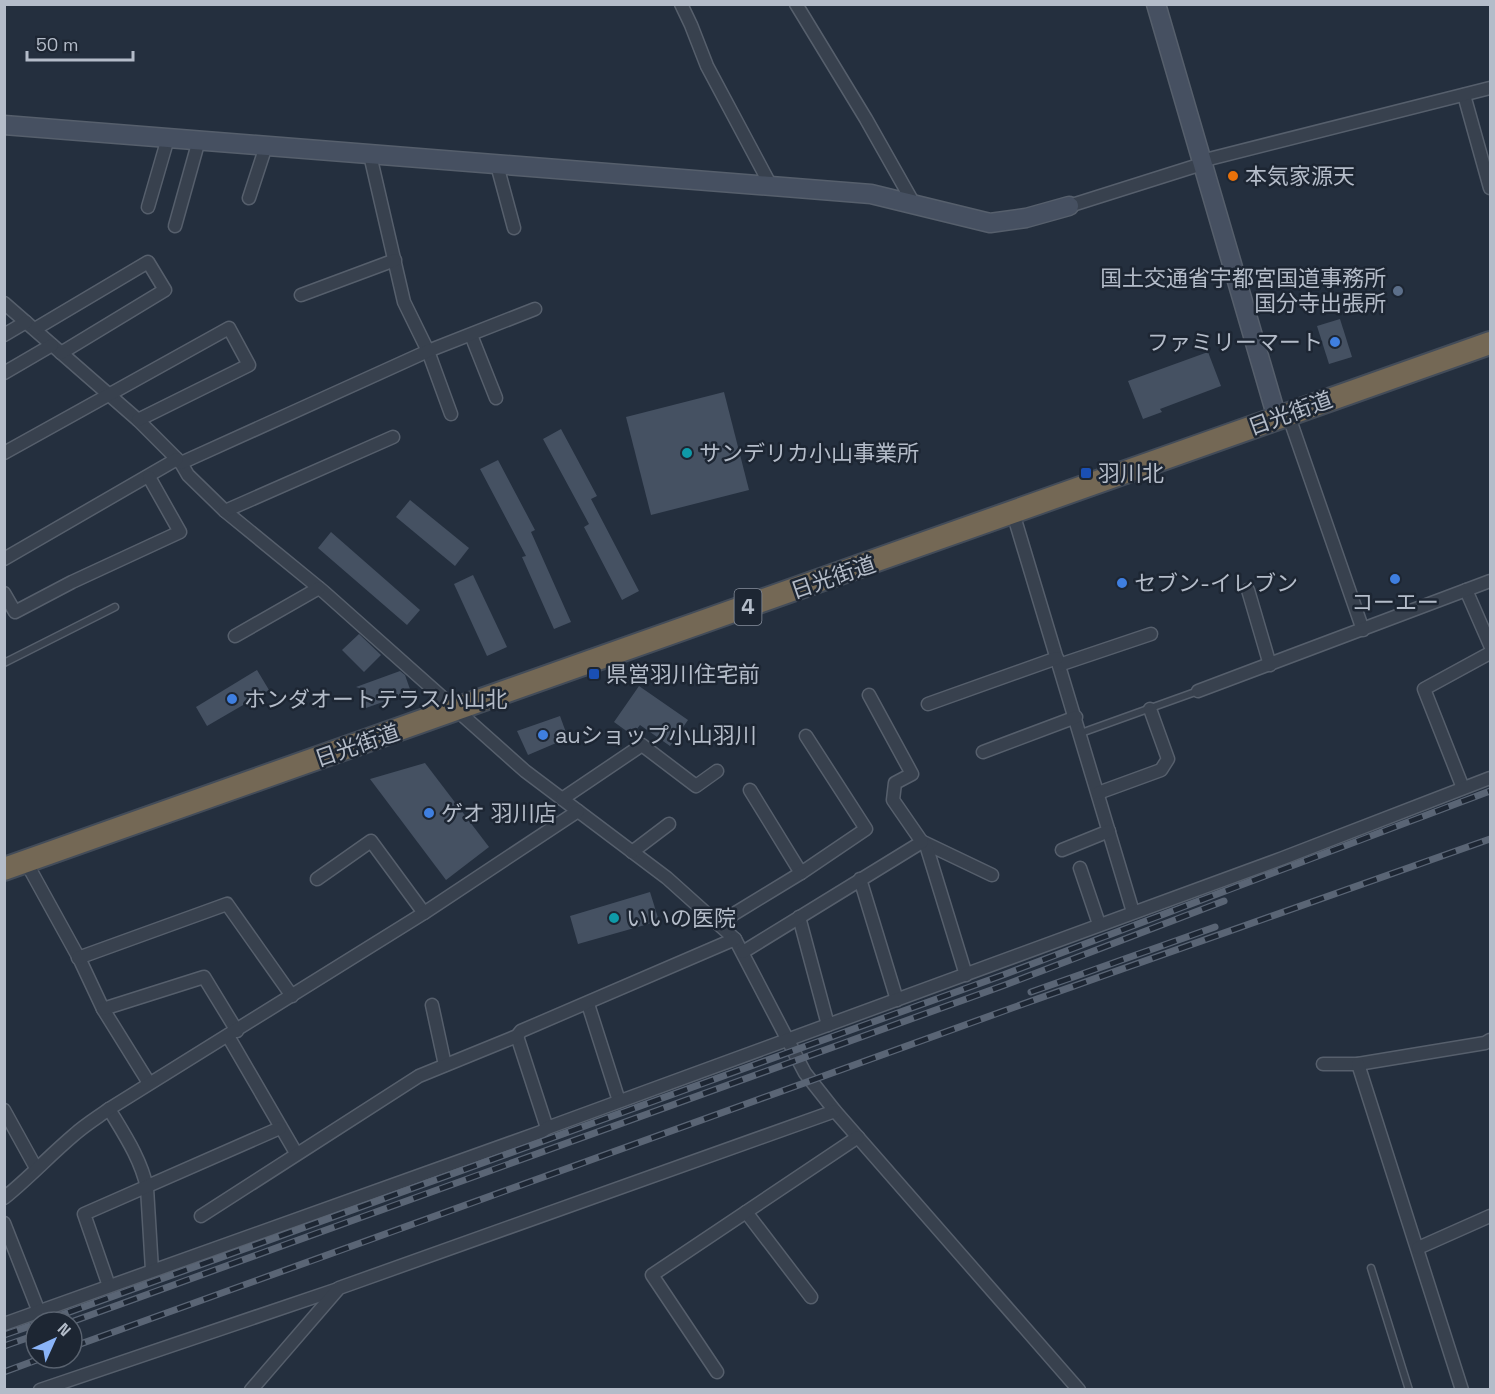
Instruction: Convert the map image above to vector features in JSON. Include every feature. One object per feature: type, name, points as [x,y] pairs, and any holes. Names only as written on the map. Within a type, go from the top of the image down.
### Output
[{"type":"highway","name":"日光街道","points":[[4,869],[1491,343]]},
{"type":"street","points":[[681,4],[706,66],[771,186]]},
{"type":"street","points":[[796,4],[866,119],[914,204]]},
{"type":"street","points":[[1156,4],[1201,163],[1282,416],[1363,630]]},
{"type":"street","points":[[4,125],[871,194],[990,223],[1026,218],[1201,163],[1491,88]]},
{"type":"street","points":[[1464,95],[1491,188]]},
{"type":"street","points":[[148,207],[168,138]]},
{"type":"street","points":[[175,226],[199,140]]},
{"type":"street","points":[[249,198],[266,146]]},
{"type":"street","points":[[370,155],[404,302],[428,351],[451,414]]},
{"type":"street","points":[[497,165],[514,228]]},
{"type":"street","points":[[301,295],[395,260]]},
{"type":"street","points":[[4,334],[30,325],[148,262],[165,290],[56,349],[4,373]]},
{"type":"street","points":[[4,303],[111,394],[179,461],[188,475],[225,511],[320,588],[525,771],[667,878],[735,939],[805,1073],[858,1137],[1080,1389]]},
{"type":"street","points":[[4,559],[179,461],[428,351],[535,309]]},
{"type":"street","points":[[4,453],[229,328],[249,365],[138,420]]},
{"type":"street","points":[[471,335],[496,398]]},
{"type":"street","points":[[225,511],[393,437]]},
{"type":"street","points":[[4,593],[15,612],[72,582],[180,532],[149,477]]},
{"type":"street","points":[[1013,513],[1133,912]]},
{"type":"street","points":[[1198,691],[1491,581]]},
{"type":"street","points":[[235,636],[320,588]]},
{"type":"street","points":[[1248,590],[1270,664]]},
{"type":"street","points":[[1466,590],[1491,645]]},
{"type":"street","points":[[928,704],[1151,634]]},
{"type":"street","points":[[1463,788],[1424,689],[1491,653]]},
{"type":"street","points":[[869,695],[912,774],[895,783],[893,800],[924,843],[966,975]]},
{"type":"street","points":[[1098,793],[1161,770],[1168,759],[1150,709]]},
{"type":"street","points":[[983,752],[1076,717]]},
{"type":"street","points":[[719,923],[801,873],[866,829],[806,736]]},
{"type":"street","points":[[562,799],[642,745],[696,786],[717,771]]},
{"type":"street","points":[[44,1310],[541,1132],[619,1101],[1282,858],[1491,778]]},
{"type":"street","points":[[750,790],[801,873]]},
{"type":"street","points":[[4,1198],[32,1176],[36,1168],[77,1132],[109,1109],[424,913],[578,811]]},
{"type":"street","points":[[632,852],[669,824]]},
{"type":"street","points":[[1062,850],[1109,831]]},
{"type":"street","points":[[317,879],[370,841],[424,913]]},
{"type":"street","points":[[924,843],[992,875]]},
{"type":"street","points":[[743,952],[860,879],[924,843]]},
{"type":"street","points":[[26,862],[103,1009],[149,1083]]},
{"type":"street","points":[[1080,868],[1099,924]]},
{"type":"street","points":[[860,879],[897,1000]]},
{"type":"street","points":[[78,958],[227,904],[292,996]]},
{"type":"street","points":[[799,916],[828,1025]]},
{"type":"street","points":[[201,1216],[419,1076],[517,1036],[521,1031],[735,939]]},
{"type":"street","points":[[103,1009],[204,977],[280,1128],[296,1153]]},
{"type":"street","points":[[588,1004],[619,1101]]},
{"type":"street","points":[[432,1005],[445,1065]]},
{"type":"street","points":[[517,1036],[547,1128]]},
{"type":"street","points":[[1323,1064],[1358,1064],[1485,1043],[1491,1040]]},
{"type":"street","points":[[1358,1064],[1462,1389]]},
{"type":"street","points":[[109,1109],[136,1155],[145,1176],[152,1270]]},
{"type":"street","points":[[4,1110],[36,1168]]},
{"type":"street","points":[[40,1389],[339,1288],[835,1110]]},
{"type":"street","points":[[109,1286],[84,1214],[280,1128]]},
{"type":"street","points":[[717,1372],[652,1275],[858,1137]]},
{"type":"street","points":[[746,1212],[811,1297]]},
{"type":"street","points":[[1418,1248],[1491,1216]]},
{"type":"street","points":[[4,1223],[38,1310]]},
{"type":"street","points":[[251,1389],[339,1288]]},
{"type":"street","points":[[4,1324],[24,1317]]},
{"type":"lane","points":[[4,663],[115,608]]},
{"type":"lane","points":[[1081,733],[1198,691]]},
{"type":"lane","points":[[1371,1268],[1409,1389]]},
{"type":"building","name":"ファミリーマート","points":[[1340,319],[1352,357],[1329,364],[1317,326]]},
{"type":"building","points":[[1208,352],[1221,386],[1160,409],[1162,412],[1143,419],[1128,381]]},
{"type":"building","name":"サンデリカ小山事業所","points":[[724,392],[749,490],[651,515],[626,417]]},
{"type":"building","points":[[561,429],[597,496],[591,499],[639,591],[622,600],[584,527],[589,524],[543,439]]},
{"type":"building","points":[[498,460],[535,530],[531,532],[571,622],[554,629],[522,557],[526,556],[480,469]]},
{"type":"building","points":[[410,500],[469,548],[455,566],[396,517]]},
{"type":"building","points":[[331,532],[420,610],[407,625],[318,548]]},
{"type":"building","points":[[473,575],[507,647],[487,656],[454,584]]},
{"type":"building","points":[[359,634],[381,655],[364,672],[342,650]]},
{"type":"building","name":"ホンダオートテラス小山北","points":[[257,670],[269,690],[207,726],[196,707]]},
{"type":"building","points":[[400,671],[405,675],[411,692],[366,708],[359,688],[356,687]]},
{"type":"building","points":[[639,686],[688,720],[670,746],[640,725],[632,735],[614,722]]},
{"type":"building","name":"auショップ小山羽川","points":[[560,716],[568,738],[528,755],[517,731]]},
{"type":"building","name":"ゲオ 羽川店","points":[[425,763],[489,847],[446,880],[370,779]]},
{"type":"building","name":"いいの医院","points":[[650,892],[659,921],[578,944],[570,916]]},
{"type":"railway","points":[[75,1310],[1003,975],[1490,791]]},
{"type":"railway","points":[[84,1343],[1012,1008],[1490,839]]},
{"type":"railway","points":[[84,1317],[1005,985],[1224,901]]},
{"type":"railway","points":[[1031,992],[1215,927]]},
{"type":"railway","points":[[4,1335],[24,1328]]},
{"type":"railway","points":[[4,1346],[24,1339]]},
{"type":"railway","points":[[4,1372],[24,1365]]},
{"type":"place","name":"本気家源天","points":[[1233,176]]},
{"type":"place","name":"国土交通省宇都宮国道事務所 国分寺出張所","points":[[1398,291]]},
{"type":"place","name":"ファミリーマート","points":[[1335,342]]},
{"type":"place","name":"サンデリカ小山事業所","points":[[687,453]]},
{"type":"place","name":"羽川北","points":[[1086,473]]},
{"type":"place","name":"コーエー","points":[[1395,579]]},
{"type":"place","name":"セブン-イレブン","points":[[1122,583]]},
{"type":"place","name":"県営羽川住宅前","points":[[594,674]]},
{"type":"place","name":"ホンダオートテラス小山北","points":[[232,699]]},
{"type":"place","name":"auショップ小山羽川","points":[[543,735]]},
{"type":"place","name":"ゲオ 羽川店","points":[[429,813]]},
{"type":"place","name":"いいの医院","points":[[614,918]]}]
